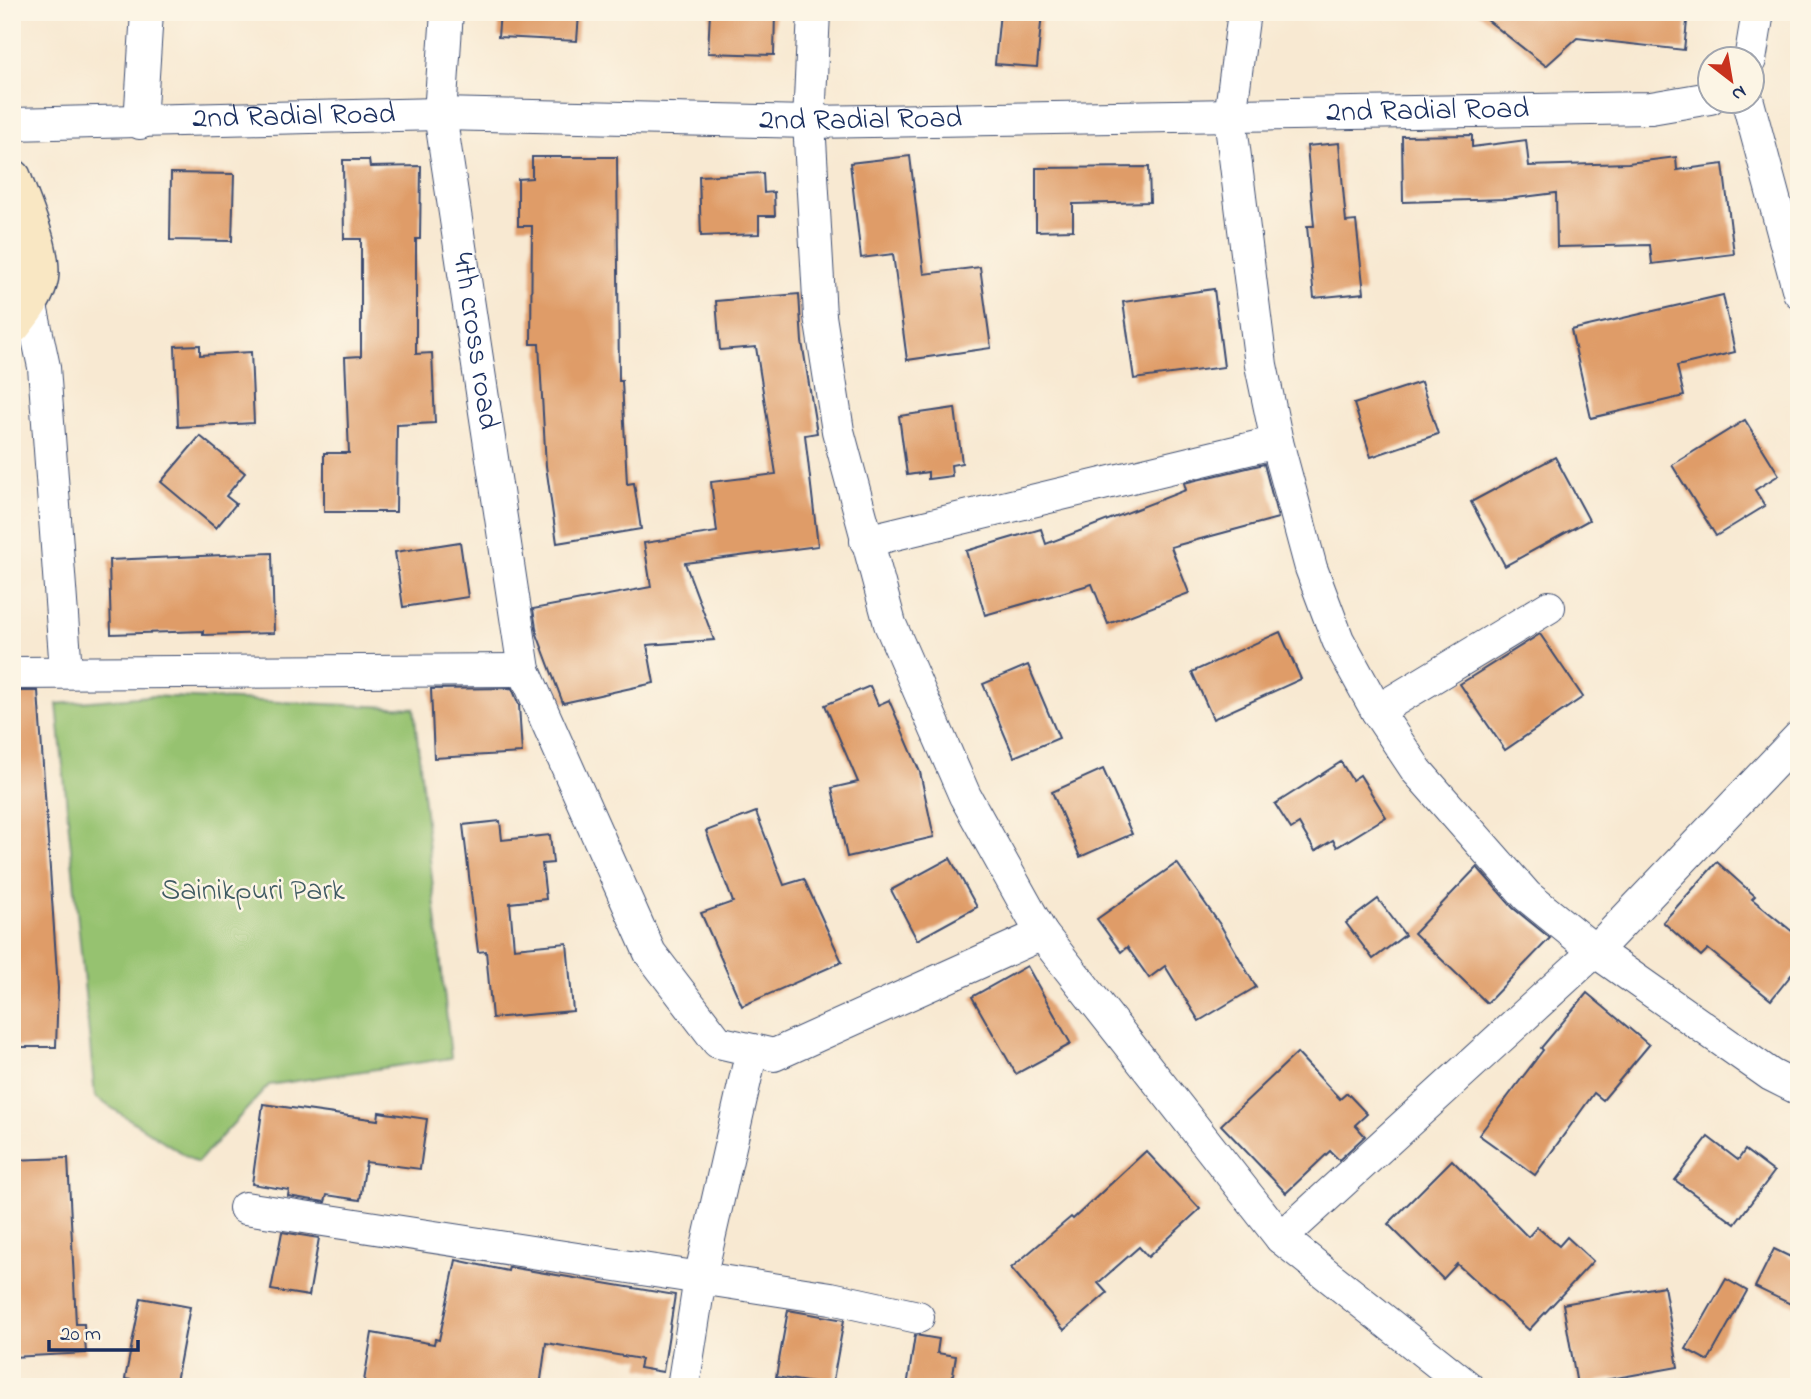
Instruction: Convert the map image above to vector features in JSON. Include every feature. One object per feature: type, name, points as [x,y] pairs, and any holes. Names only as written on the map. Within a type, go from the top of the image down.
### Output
[{"type":"street","points":[[140,123],[148,12]]},
{"type":"street","name":"4th cross road","points":[[447,12],[440,114],[524,670],[650,953],[718,1042],[774,1055],[1042,934]]},
{"type":"street","points":[[814,12],[810,122],[820,316],[838,431],[890,624],[927,713],[977,819],[1042,934],[1281,1238],[1468,1387]]},
{"type":"street","points":[[1244,12],[1230,117],[1261,365],[1277,442],[1311,568],[1334,628],[1377,711],[1417,771],[1462,825],[1527,895],[1595,951],[1771,1075],[1799,1089]]},
{"type":"street","points":[[1752,46],[1758,12]]},
{"type":"street","name":"2nd Radial Road","points":[[12,124],[440,114],[810,122],[1230,117],[1651,108],[1696,100]]},
{"type":"street","points":[[1752,116],[1799,292]]},
{"type":"street","points":[[12,178],[38,257],[39,279],[21,313],[44,367],[66,671]]},
{"type":"street","points":[[866,541],[1277,442]]},
{"type":"street","points":[[1377,711],[1549,607]]},
{"type":"street","points":[[12,673],[524,670]]},
{"type":"street","points":[[1281,1238],[1595,951],[1799,737]]},
{"type":"street","points":[[683,1387],[699,1278],[752,1050]]},
{"type":"street","points":[[245,1208],[831,1298],[918,1317]]},
{"type":"green space","name":"Sainikpuri Park","points":[[149,696],[414,708],[451,1058],[269,1085],[197,1163],[95,1097],[57,704]]},
{"type":"building","points":[[500,12],[579,14],[577,41],[498,37]]},
{"type":"building","points":[[710,12],[775,12],[774,55],[708,53]]},
{"type":"building","points":[[1000,12],[1042,12],[1037,67],[995,64]]},
{"type":"building","points":[[1477,12],[1688,12],[1684,50],[1577,38],[1546,66]]},
{"type":"building","points":[[1472,135],[1472,147],[1526,140],[1529,166],[1628,163],[1676,157],[1677,170],[1723,164],[1734,254],[1652,264],[1650,245],[1557,247],[1556,193],[1507,199],[1403,202],[1402,136]]},
{"type":"building","points":[[1339,143],[1346,222],[1356,221],[1364,293],[1314,298],[1307,226],[1314,226],[1307,146]]},
{"type":"building","points":[[910,156],[924,274],[980,267],[991,348],[907,360],[893,254],[861,258],[850,163]]},
{"type":"building","points":[[532,157],[617,157],[619,381],[622,381],[627,484],[634,483],[641,529],[557,543],[546,466],[539,344],[531,344],[532,226],[518,226],[518,179],[532,178]]},
{"type":"building","points":[[343,160],[369,160],[370,167],[421,166],[420,239],[416,239],[416,354],[432,353],[435,423],[397,425],[396,512],[324,512],[324,453],[349,453],[345,357],[361,356],[361,239],[344,239]]},
{"type":"building","points":[[1149,167],[1150,202],[1073,204],[1073,230],[1036,231],[1036,168]]},
{"type":"building","points":[[171,173],[234,174],[232,241],[170,240]]},
{"type":"building","points":[[763,173],[764,193],[774,192],[775,216],[759,216],[759,234],[701,236],[699,176]]},
{"type":"building","points":[[1214,289],[1224,367],[1134,379],[1123,302]]},
{"type":"building","points":[[799,294],[802,342],[817,433],[805,435],[818,546],[685,563],[714,640],[647,645],[654,683],[563,703],[537,634],[533,609],[651,587],[644,543],[717,532],[711,482],[776,474],[756,347],[720,350],[716,301]]},
{"type":"building","points":[[1723,295],[1735,352],[1677,366],[1684,396],[1591,418],[1571,330]]},
{"type":"building","points":[[200,345],[200,355],[251,352],[254,423],[178,427],[175,346]]},
{"type":"building","points":[[1421,382],[1438,434],[1371,457],[1354,404]]},
{"type":"building","points":[[955,408],[962,463],[951,465],[952,476],[928,479],[928,472],[907,475],[899,416]]},
{"type":"building","points":[[1745,420],[1779,475],[1755,490],[1765,506],[1716,536],[1672,465]]},
{"type":"building","points":[[200,436],[245,473],[226,496],[236,504],[216,528],[161,482]]},
{"type":"building","points":[[1555,457],[1589,520],[1505,566],[1471,502]]},
{"type":"building","points":[[1264,464],[1278,518],[1171,547],[1189,593],[1108,624],[1092,584],[985,615],[966,551],[1041,529],[1046,544],[1186,490],[1184,483]]},
{"type":"building","points":[[460,542],[468,597],[403,607],[395,552]]},
{"type":"building","points":[[272,553],[274,633],[203,635],[203,631],[111,634],[109,560]]},
{"type":"building","points":[[1280,632],[1301,679],[1213,719],[1192,672]]},
{"type":"building","points":[[1540,634],[1583,697],[1505,750],[1460,684]]},
{"type":"building","points":[[1028,665],[1059,738],[1014,757],[983,684]]},
{"type":"building","points":[[870,686],[878,705],[889,700],[920,772],[934,837],[847,857],[832,788],[858,782],[825,705]]},
{"type":"building","points":[[512,688],[519,705],[522,753],[434,758],[431,689]]},
{"type":"building","points":[[12,691],[38,691],[58,988],[56,1047],[12,1047]]},
{"type":"building","points":[[1341,762],[1352,780],[1360,775],[1386,817],[1337,847],[1333,840],[1315,851],[1299,824],[1291,829],[1275,804]]},
{"type":"building","points":[[1103,769],[1132,834],[1080,857],[1052,792]]},
{"type":"building","points":[[756,812],[784,885],[804,879],[842,962],[742,1006],[701,913],[733,902],[706,831]]},
{"type":"building","points":[[500,821],[502,840],[550,835],[553,863],[542,864],[546,899],[510,903],[514,948],[567,943],[573,1011],[492,1018],[486,951],[478,952],[463,825]]},
{"type":"building","points":[[950,858],[977,907],[917,940],[891,890]]},
{"type":"building","points":[[1717,862],[1755,896],[1752,899],[1799,937],[1799,965],[1771,1000],[1708,949],[1701,956],[1663,922]]},
{"type":"building","points":[[1177,863],[1221,926],[1256,987],[1199,1021],[1165,966],[1149,978],[1127,947],[1121,952],[1097,919]]},
{"type":"building","points":[[1477,867],[1513,908],[1550,938],[1487,1003],[1414,933]]},
{"type":"building","points":[[1378,899],[1405,935],[1373,959],[1346,923]]},
{"type":"building","points":[[1027,966],[1071,1044],[1016,1074],[972,997]]},
{"type":"building","points":[[1587,993],[1649,1045],[1603,1100],[1594,1093],[1535,1175],[1479,1135],[1543,1050],[1541,1048]]},
{"type":"building","points":[[1297,1053],[1340,1099],[1347,1093],[1367,1114],[1355,1125],[1365,1136],[1339,1160],[1330,1151],[1286,1193],[1221,1125]]},
{"type":"building","points":[[263,1104],[378,1120],[379,1112],[427,1119],[420,1169],[366,1162],[360,1200],[327,1195],[325,1202],[288,1196],[289,1190],[252,1184]]},
{"type":"building","points":[[1708,1137],[1738,1160],[1745,1150],[1774,1172],[1735,1224],[1675,1180]]},
{"type":"building","points":[[1146,1151],[1200,1209],[1148,1257],[1139,1247],[1098,1283],[1107,1293],[1064,1330],[1011,1268],[1071,1217],[1073,1219]]},
{"type":"building","points":[[68,1158],[76,1324],[84,1324],[86,1353],[12,1357],[12,1160]]},
{"type":"building","points":[[1452,1160],[1528,1237],[1537,1227],[1559,1246],[1567,1237],[1593,1261],[1529,1330],[1457,1264],[1443,1279],[1388,1224]]},
{"type":"building","points":[[282,1232],[319,1238],[309,1296],[271,1290]]},
{"type":"building","points":[[1774,1249],[1799,1261],[1799,1308],[1755,1287]]},
{"type":"building","points":[[456,1260],[508,1271],[509,1267],[675,1295],[663,1372],[639,1368],[641,1359],[546,1343],[540,1387],[363,1387],[372,1333],[434,1344],[435,1339],[439,1340]]},
{"type":"building","points":[[1726,1279],[1747,1291],[1708,1361],[1686,1349]]},
{"type":"building","points":[[1664,1286],[1678,1367],[1577,1385],[1563,1304]]},
{"type":"building","points":[[141,1298],[190,1307],[175,1387],[125,1379]]},
{"type":"building","points":[[788,1310],[844,1320],[832,1386],[776,1377]]},
{"type":"building","points":[[915,1335],[939,1339],[937,1353],[956,1356],[951,1387],[907,1387]]}]
